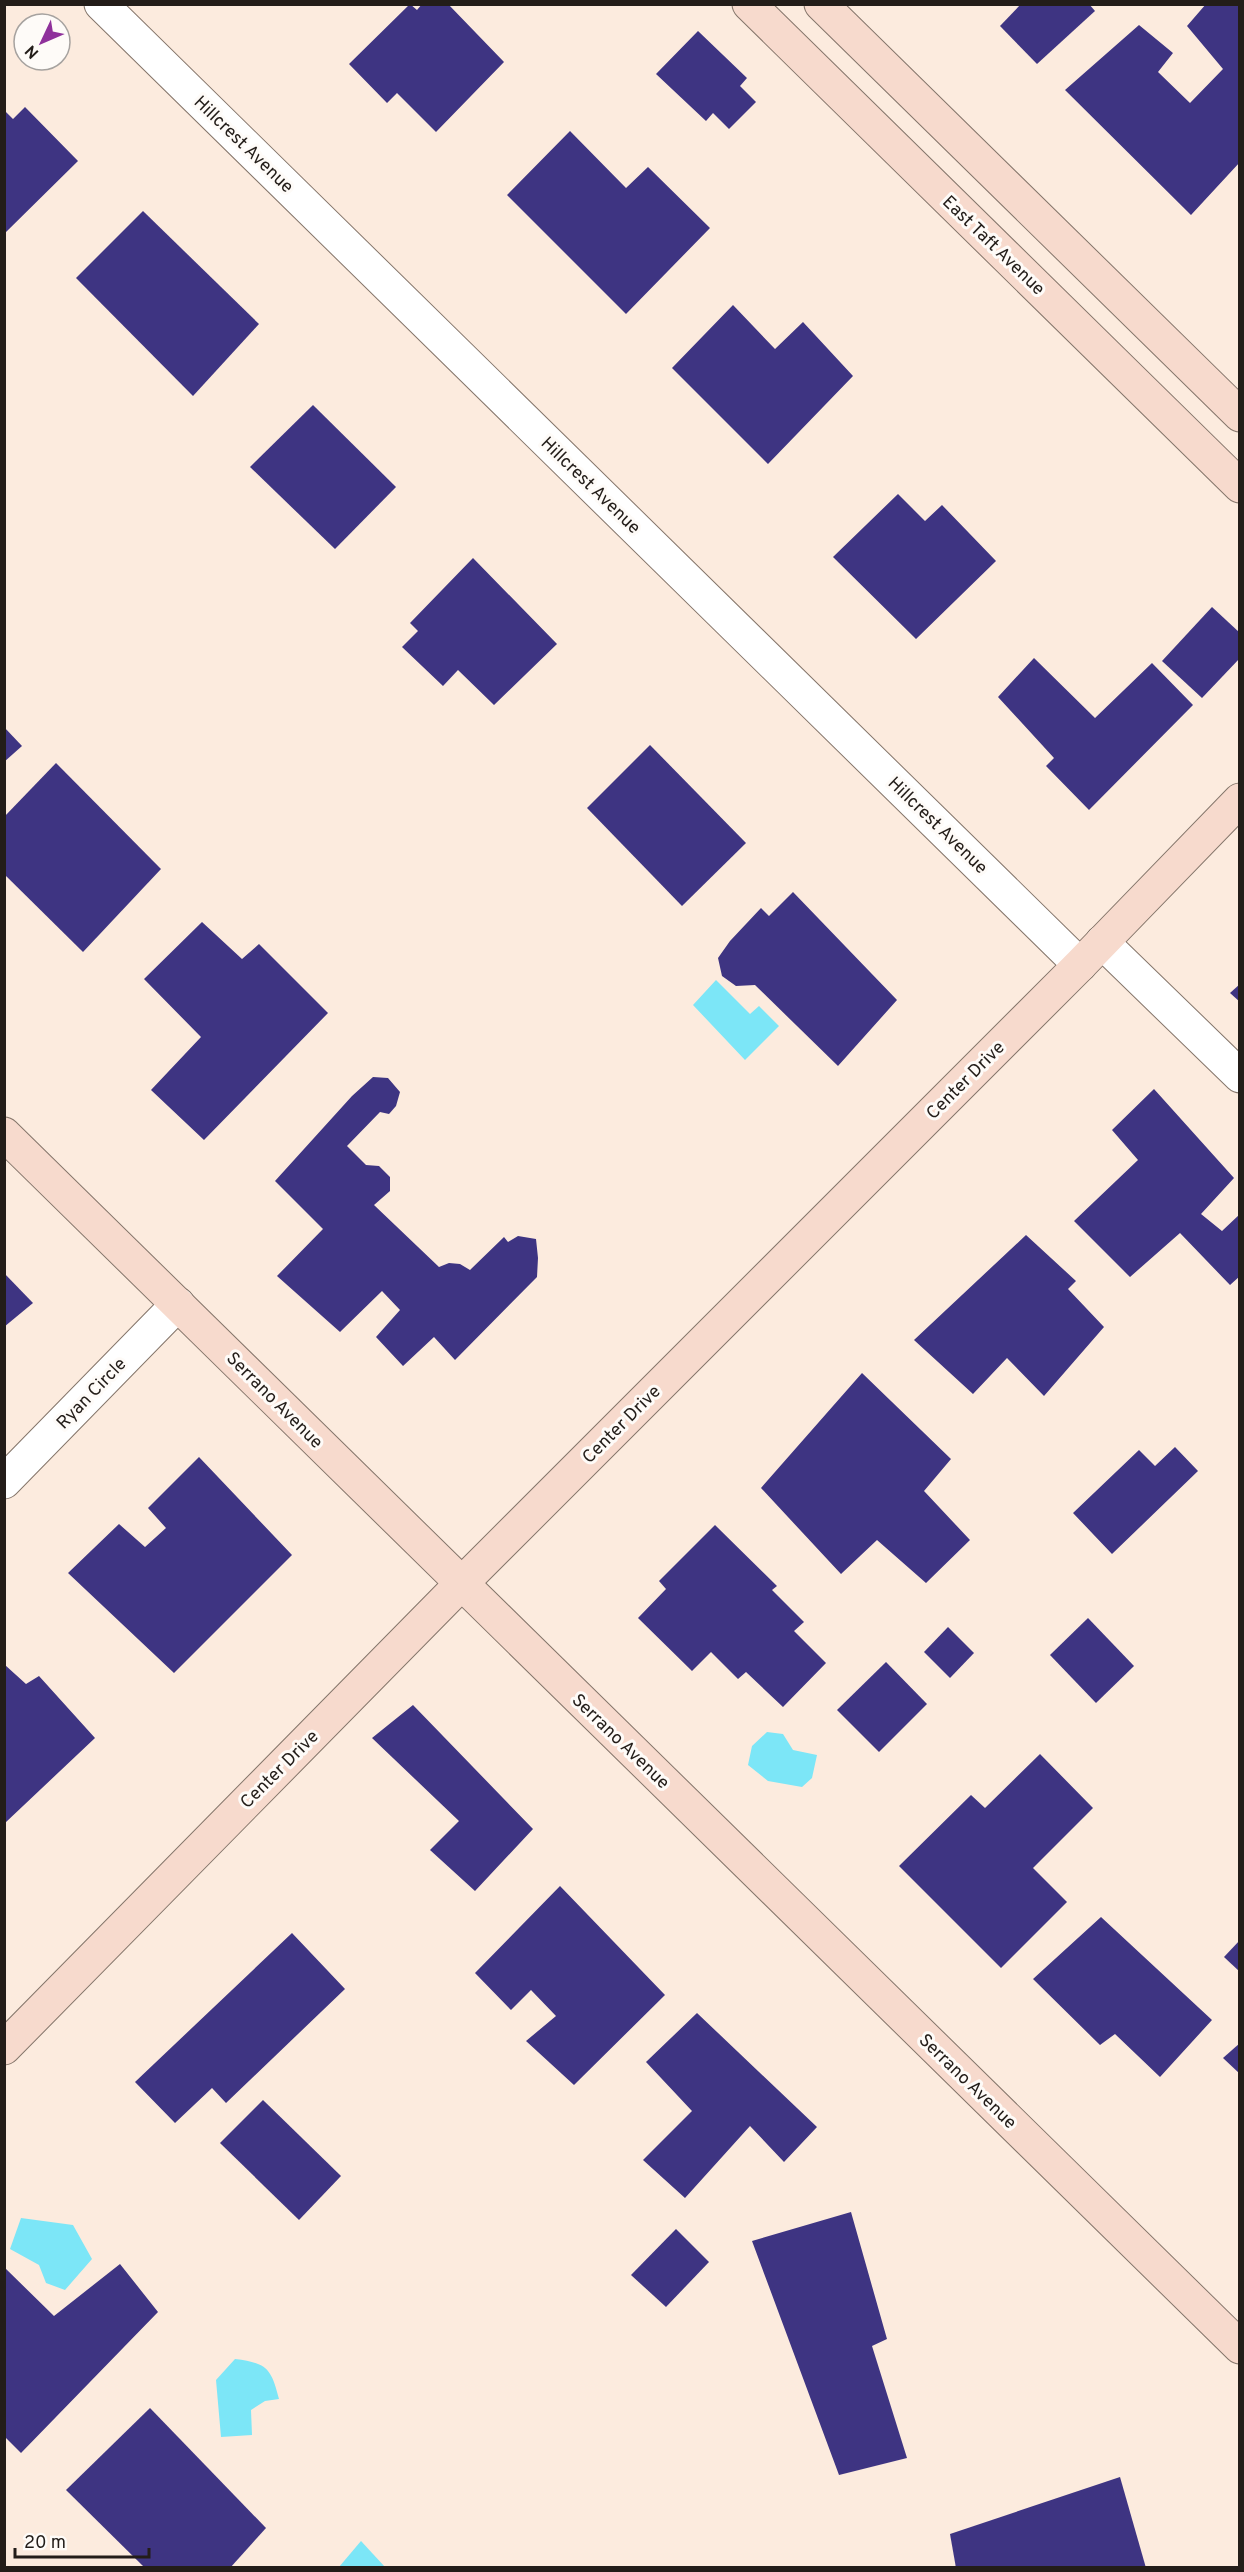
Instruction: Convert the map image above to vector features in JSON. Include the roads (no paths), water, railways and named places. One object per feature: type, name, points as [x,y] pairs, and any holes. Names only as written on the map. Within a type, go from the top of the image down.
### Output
[{"type":"street","name":"Hillcrest Avenue","points":[[101,4],[1091,954],[1239,1076]]},
{"type":"street","name":"East Taft Avenue","points":[[748,4],[1239,486]]},
{"type":"street","points":[[821,4],[1239,415]]},
{"type":"street","name":"Center Drive","points":[[4,2048],[461,1584],[1091,954],[1239,800]]},
{"type":"street","name":"Serrano Avenue","points":[[4,1134],[1239,2347]]},
{"type":"street","name":"Ryan Circle","points":[[4,1482],[178,1304]]},
{"type":"water","points":[[716,980],[750,1014],[759,1006],[779,1026],[745,1060],[693,1005]]},
{"type":"water","points":[[767,1732],[783,1734],[793,1750],[817,1755],[812,1778],[802,1787],[768,1781],[748,1765],[752,1746]]},
{"type":"water","points":[[21,2218],[73,2225],[92,2259],[65,2290],[46,2283],[39,2265],[10,2249]]},
{"type":"water","points":[[235,2359],[261,2365],[266,2369],[273,2380],[279,2399],[265,2401],[251,2410],[252,2435],[221,2437],[216,2380]]},
{"type":"water","points":[[361,2541],[385,2567],[339,2567]]}]
